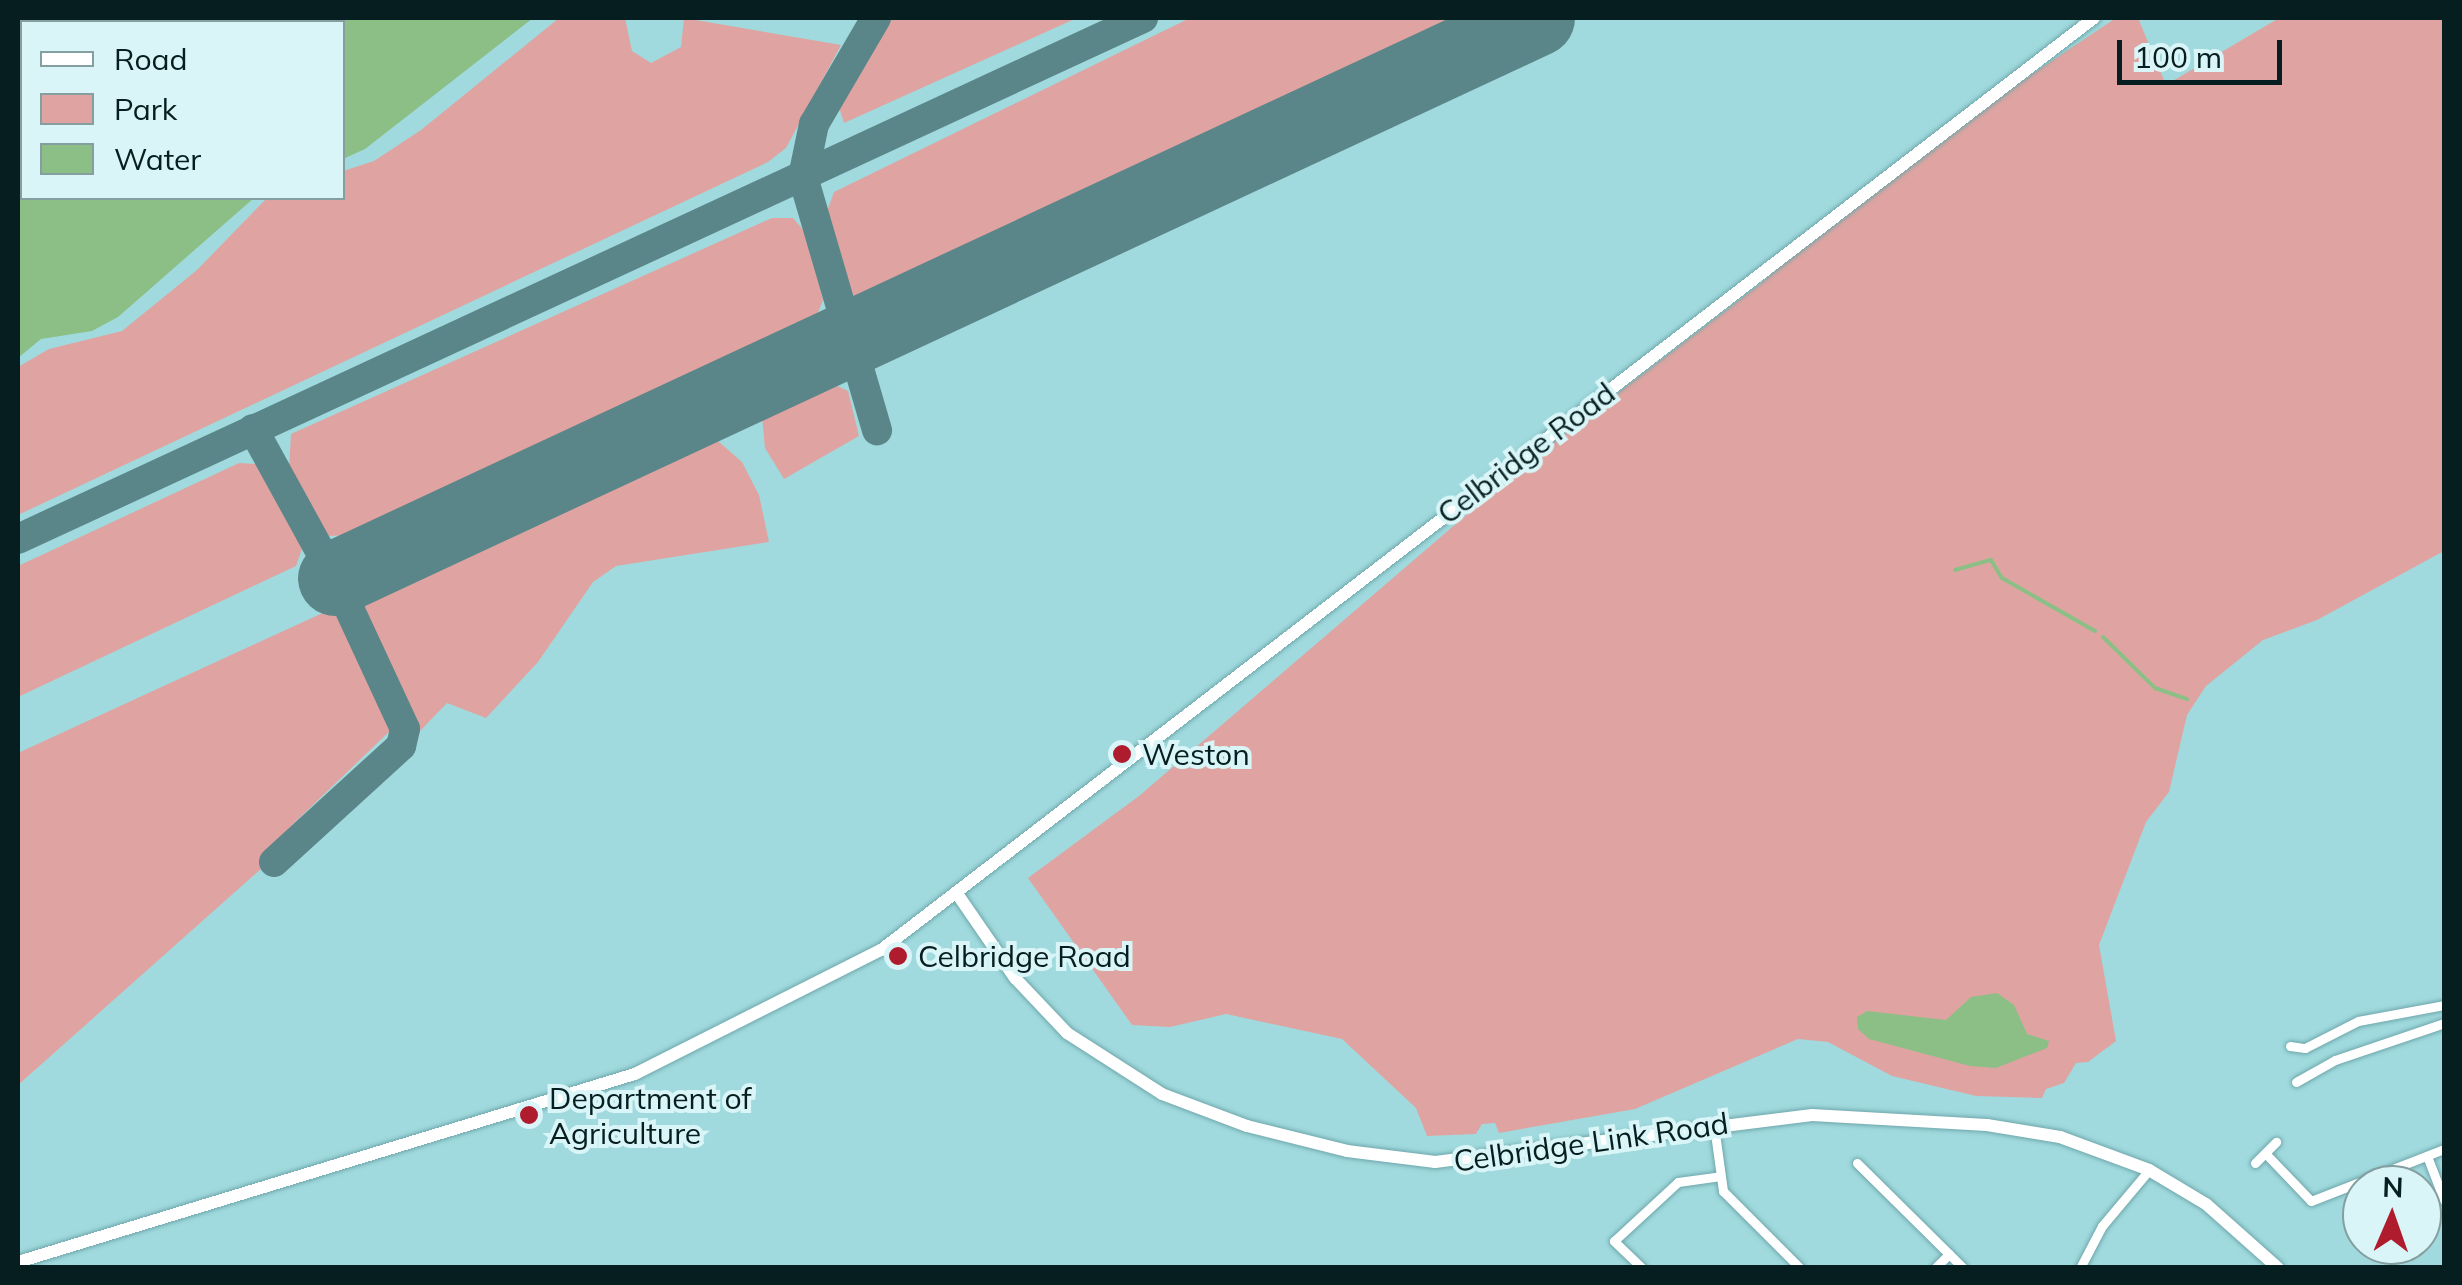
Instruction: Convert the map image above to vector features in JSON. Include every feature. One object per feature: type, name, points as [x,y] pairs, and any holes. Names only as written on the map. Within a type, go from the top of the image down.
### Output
[{"type":"main road","name":"Celbridge Road","points":[[18,1262],[654,1067],[881,950],[958,895],[1158,734],[2094,18]]},
{"type":"main road","name":"Celbridge Link Road","points":[[958,895],[1015,978],[1067,1033],[1132,1077],[1205,1113],[1346,1151],[1435,1162],[1841,1114],[1944,1119],[2060,1137],[2149,1170],[2206,1204],[2278,1268]]},
{"type":"street","points":[[2290,1046],[2305,1048],[2358,1020],[2444,1005]]},
{"type":"street","points":[[2296,1082],[2335,1060],[2444,1022]]},
{"type":"street","points":[[1714,1126],[1721,1176],[1733,1201],[1800,1268]]},
{"type":"street","points":[[2255,1162],[2276,1142]]},
{"type":"street","points":[[2265,1153],[2308,1200],[2444,1149]]},
{"type":"street","points":[[2427,1156],[2444,1200]]},
{"type":"street","points":[[1857,1164],[1963,1268]]},
{"type":"street","points":[[2080,1268],[2102,1226],[2149,1170]]},
{"type":"street","points":[[1642,1268],[1614,1240],[1678,1182],[1721,1176]]},
{"type":"street","points":[[1936,1268],[1949,1254]]},
{"type":"green space","points":[[149,18],[320,18],[231,20],[146,20]]},
{"type":"green space","points":[[559,18],[625,18],[632,51],[651,63],[681,47],[684,18],[841,45],[786,148],[768,162],[18,515],[18,367],[49,349],[122,331],[197,270],[265,200],[345,200],[345,170],[374,161],[421,130]]},
{"type":"green space","points":[[889,18],[1077,18],[844,123],[838,104]]},
{"type":"green space","points":[[1190,18],[1473,18],[854,300],[826,214],[834,192]]},
{"type":"green space","points":[[2116,18],[2138,18],[2166,85],[2279,18],[2444,18],[2444,551],[2317,620],[2263,640],[2206,686],[2187,715],[2169,792],[2146,822],[2099,945],[2116,1041],[2088,1062],[2076,1063],[2064,1083],[2046,1089],[2042,1098],[1976,1096],[1892,1076],[1828,1042],[1798,1039],[1635,1109],[1499,1133],[1495,1123],[1482,1124],[1476,1134],[1427,1136],[1416,1108],[1342,1039],[1226,1014],[1170,1027],[1132,1025],[1028,878],[1139,796],[1535,456],[1760,284],[1900,162]]},
{"type":"green space","points":[[772,218],[793,218],[806,233],[823,300],[814,323],[351,535],[327,536],[289,468],[291,434]]},
{"type":"green space","points":[[822,379],[848,391],[859,436],[784,479],[765,448],[761,406]]},
{"type":"green space","points":[[710,434],[742,462],[759,495],[769,542],[616,566],[593,582],[538,662],[486,718],[447,703],[419,732],[359,612],[362,594]]},
{"type":"green space","points":[[239,463],[256,464],[267,476],[303,546],[296,566],[18,697],[18,566]]},
{"type":"green space","points":[[340,605],[393,710],[392,729],[292,825],[298,836],[18,1085],[18,753]]},
{"type":"water","points":[[533,18],[365,149],[345,158],[345,20],[316,20]]},
{"type":"water","points":[[18,96],[20,200],[252,200],[118,317],[92,331],[41,339],[18,358]]},
{"type":"water","points":[[1997,993],[2014,1005],[2027,1034],[2049,1041],[2047,1048],[1996,1068],[1970,1066],[1869,1039],[1858,1029],[1857,1017],[1867,1011],[1946,1020],[1971,997]]},
{"type":"waterway","points":[[1955,570],[1991,560],[2002,578],[2095,631]]},
{"type":"waterway","points":[[2103,637],[2155,688],[2187,699]]},
{"type":"taxiway","points":[[876,18],[814,124],[803,177],[877,430]]},
{"type":"taxiway","points":[[18,539],[1143,18]]},
{"type":"taxiway","points":[[253,429],[335,578],[405,729],[401,746],[274,862]]},
{"type":"runway","points":[[335,578],[1537,18]]},
{"type":"place","name":"Weston","points":[[1122,754]]},
{"type":"place","name":"Celbridge Road","points":[[898,956]]},
{"type":"place","name":"Department of Agriculture","points":[[529,1115]]}]
